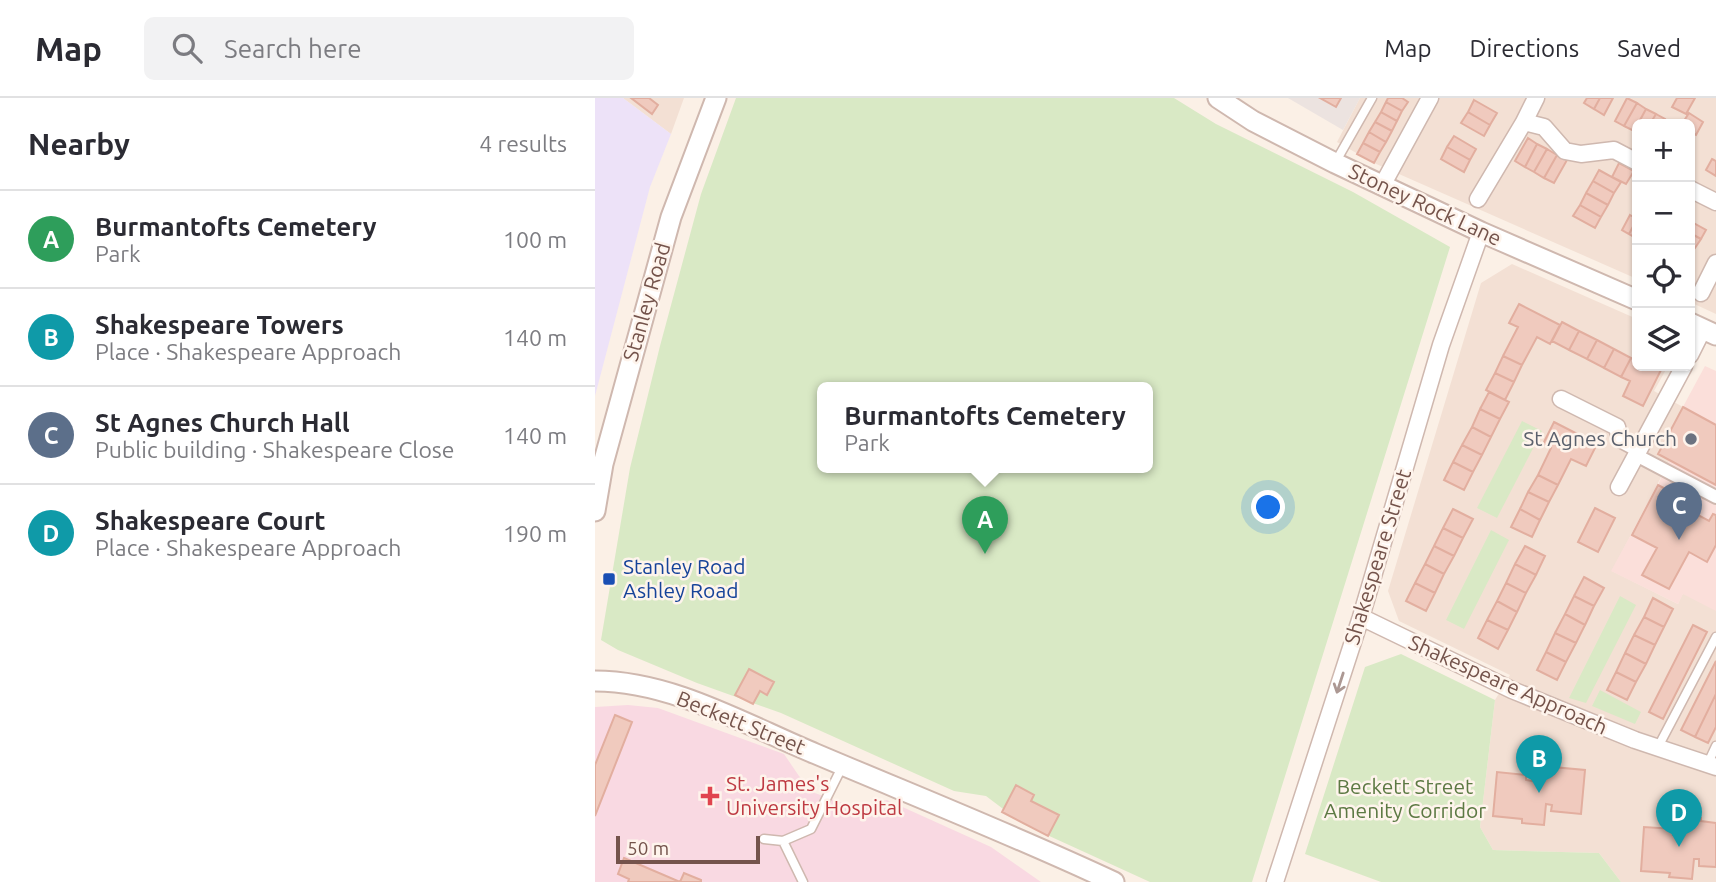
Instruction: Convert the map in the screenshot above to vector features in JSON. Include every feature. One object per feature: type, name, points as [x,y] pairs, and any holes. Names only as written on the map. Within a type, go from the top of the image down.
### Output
[{"type":"street","name":"Stanley Road","points":[[595,512],[603,464],[671,217],[716,98]]},
{"type":"street","name":"Stoney Rock Lane","points":[[1218,98],[1253,121],[1335,163],[1481,232],[1632,298]]},
{"type":"street","points":[[1383,184],[1430,98]]},
{"type":"street","points":[[1478,199],[1536,98]]},
{"type":"street","points":[[1524,122],[1544,127],[1565,150],[1581,154],[1615,150],[1632,159]]},
{"type":"street","points":[[1695,191],[1716,202]]},
{"type":"street","name":"Shakespeare Street","points":[[1275,882],[1361,617],[1441,345],[1481,232]]},
{"type":"street","points":[[1701,293],[1716,263]]},
{"type":"street","points":[[1695,345],[1703,329]]},
{"type":"street","points":[[1619,487],[1681,371]]},
{"type":"street","points":[[1561,399],[1617,428],[1620,439],[1637,452],[1716,497]]},
{"type":"street","name":"Shakespeare Approach","points":[[1361,617],[1512,690],[1635,740],[1712,765]]},
{"type":"street","name":"Beckett Street","points":[[595,681],[620,681],[687,699],[1048,851],[1114,882]]},
{"type":"lane","points":[[1335,163],[1372,98]]},
{"type":"lane","points":[[1658,747],[1716,637]]},
{"type":"lane","name":"Shakespeare Approach","points":[[1712,765],[1716,746]]},
{"type":"lane","points":[[764,839],[783,841],[811,829],[843,765]]},
{"type":"lane","points":[[783,841],[803,882]]},
{"type":"shaded area","points":[[595,98],[623,98],[671,134],[650,187],[595,396]]},
{"type":"shaded area","points":[[623,98],[684,98],[671,134]]},
{"type":"shaded area","points":[[1288,98],[1360,98],[1343,130]]},
{"type":"shaded area","points":[[1360,98],[1716,98],[1716,314],[1695,304],[1695,119],[1632,119],[1632,277],[1374,163],[1337,142]]},
{"type":"shaded area","points":[[1512,264],[1632,317],[1632,371],[1665,371],[1654,391],[1683,407],[1670,460],[1612,571],[1678,604],[1683,593],[1716,610],[1716,882],[1621,882],[1599,853],[1493,850],[1480,827],[1495,700],[1510,675],[1399,621],[1388,591],[1481,283]]},
{"type":"shaded area","points":[[1705,366],[1716,371],[1716,611],[1683,594],[1678,604],[1611,571],[1658,485],[1669,460],[1658,453]]},
{"type":"shaded area","name":"St. James's University Hospital","points":[[628,705],[658,708],[784,754],[815,793],[845,804],[867,805],[887,800],[991,847],[1041,882],[595,882],[595,707]]},
{"type":"green space","points":[[736,98],[1174,98],[1216,124],[1353,192],[1450,247],[1252,882],[1150,882],[1023,824],[986,796],[954,791],[781,713],[697,683],[618,650],[601,640],[630,468],[701,194]]},
{"type":"green space","points":[[1522,421],[1542,431],[1497,518],[1477,508]]},
{"type":"green space","points":[[1491,530],[1509,540],[1464,629],[1446,620]]},
{"type":"green space","points":[[1620,596],[1636,605],[1586,703],[1569,698]]},
{"type":"green space","name":"Beckett Street Amenity Corridor","points":[[1401,654],[1495,700],[1480,827],[1493,850],[1599,853],[1621,882],[1381,882],[1305,854],[1365,667]]},
{"type":"green space","points":[[1600,690],[1641,712],[1635,724],[1592,706]]},
{"type":"building","points":[[631,98],[649,98],[658,105],[652,114]]},
{"type":"building","points":[[1320,98],[1341,98],[1336,107]]},
{"type":"building","points":[[1388,98],[1402,98],[1408,102],[1402,111],[1386,102]]},
{"type":"building","points":[[1587,98],[1600,98],[1594,109],[1584,103]]},
{"type":"building","points":[[1600,98],[1613,98],[1604,115],[1594,109]]},
{"type":"building","points":[[1627,98],[1637,103],[1624,126],[1615,121]]},
{"type":"building","points":[[1677,98],[1695,98],[1686,114],[1672,107]]},
{"type":"building","points":[[1474,100],[1497,113],[1490,125],[1468,112]]},
{"type":"building","points":[[1386,102],[1402,111],[1397,121],[1381,112]]},
{"type":"building","points":[[1637,103],[1646,109],[1641,119],[1632,119],[1632,130],[1624,126]]},
{"type":"building","points":[[1646,109],[1656,114],[1653,119],[1641,119]]},
{"type":"building","points":[[1381,112],[1397,121],[1392,131],[1375,122]]},
{"type":"building","points":[[1468,112],[1490,125],[1484,136],[1461,123]]},
{"type":"building","points":[[1689,113],[1703,122],[1696,135],[1695,119],[1685,119]]},
{"type":"building","points":[[1375,122],[1392,131],[1386,142],[1369,132]]},
{"type":"building","points":[[1369,132],[1386,142],[1380,152],[1363,143]]},
{"type":"building","points":[[1454,136],[1476,149],[1470,160],[1447,147]]},
{"type":"building","points":[[1528,138],[1537,144],[1525,167],[1515,161]]},
{"type":"building","points":[[1363,143],[1380,152],[1374,163],[1357,154]]},
{"type":"building","points":[[1537,144],[1547,149],[1534,172],[1525,167]]},
{"type":"building","points":[[1447,147],[1470,160],[1464,172],[1441,159]]},
{"type":"building","points":[[1547,149],[1557,155],[1544,178],[1534,172]]},
{"type":"building","points":[[1557,155],[1567,160],[1554,183],[1544,178]]},
{"type":"building","points":[[1712,159],[1716,161],[1716,176],[1706,170]]},
{"type":"building","points":[[1619,163],[1632,170],[1626,184],[1612,177]]},
{"type":"building","points":[[1599,170],[1621,182],[1614,193],[1593,181]]},
{"type":"building","points":[[1593,181],[1614,193],[1608,205],[1586,193]]},
{"type":"building","points":[[1586,193],[1608,205],[1601,217],[1580,205]]},
{"type":"building","points":[[1580,205],[1601,217],[1595,228],[1573,216]]},
{"type":"building","points":[[1630,215],[1632,216],[1629,234],[1622,230]]},
{"type":"building","points":[[1695,224],[1706,230],[1701,239],[1695,236]]},
{"type":"building","points":[[1695,236],[1701,239],[1695,248]]},
{"type":"building","points":[[1519,304],[1560,325],[1550,344],[1537,337],[1522,365],[1503,356],[1518,327],[1509,323]]},
{"type":"building","points":[[1562,322],[1579,331],[1569,350],[1552,341]]},
{"type":"building","points":[[1579,331],[1597,340],[1587,359],[1569,350]]},
{"type":"building","points":[[1597,340],[1614,349],[1604,368],[1587,359]]},
{"type":"building","points":[[1614,349],[1631,358],[1621,377],[1604,368]]},
{"type":"building","points":[[1503,356],[1522,365],[1514,382],[1495,373]]},
{"type":"building","points":[[1631,358],[1632,371],[1660,371],[1643,406],[1623,396],[1630,381],[1621,377]]},
{"type":"building","points":[[1495,373],[1514,382],[1505,400],[1486,390]]},
{"type":"building","points":[[1489,392],[1509,402],[1500,419],[1480,409]]},
{"type":"building","name":"St Agnes Church","points":[[1683,407],[1716,425],[1716,485],[1658,454]]},
{"type":"building","points":[[1480,409],[1500,419],[1491,437],[1472,427]]},
{"type":"building","points":[[1554,422],[1597,444],[1586,466],[1571,459],[1558,485],[1538,475],[1551,448],[1543,444]]},
{"type":"building","points":[[1472,427],[1491,437],[1482,455],[1462,445]]},
{"type":"building","points":[[1462,445],[1482,455],[1473,472],[1453,462]]},
{"type":"building","points":[[1453,462],[1473,472],[1464,490],[1444,480]]},
{"type":"building","points":[[1538,475],[1558,485],[1549,502],[1528,492]]},
{"type":"building","points":[[1658,485],[1675,494],[1672,501],[1709,521],[1713,514],[1716,515],[1716,545],[1707,562],[1689,552],[1669,589],[1642,575],[1657,548],[1632,535]]},
{"type":"building","points":[[1528,492],[1549,502],[1540,520],[1520,509]]},
{"type":"building","points":[[1595,508],[1615,518],[1598,552],[1578,542]]},
{"type":"building","points":[[1453,509],[1473,519],[1463,538],[1443,528]]},
{"type":"building","points":[[1520,509],[1540,520],[1532,537],[1511,527]]},
{"type":"building","points":[[1443,528],[1463,538],[1454,556],[1434,546]]},
{"type":"building","points":[[1434,546],[1454,556],[1444,574],[1425,564]]},
{"type":"building","points":[[1525,546],[1545,556],[1536,575],[1515,564]]},
{"type":"building","points":[[1425,564],[1444,574],[1435,593],[1415,583]]},
{"type":"building","points":[[1515,564],[1536,575],[1526,593],[1506,583]]},
{"type":"building","points":[[1584,577],[1604,588],[1594,606],[1574,596]]},
{"type":"building","points":[[1415,583],[1435,593],[1426,611],[1406,601]]},
{"type":"building","points":[[1506,583],[1526,593],[1517,612],[1497,601]]},
{"type":"building","points":[[1574,596],[1594,606],[1585,625],[1565,614]]},
{"type":"building","points":[[1653,598],[1673,609],[1664,627],[1644,617]]},
{"type":"building","points":[[1497,601],[1517,612],[1508,630],[1487,620]]},
{"type":"building","points":[[1565,614],[1585,625],[1576,643],[1555,633]]},
{"type":"building","points":[[1644,617],[1664,627],[1655,645],[1634,635]]},
{"type":"building","points":[[1487,620],[1508,630],[1498,649],[1478,638]]},
{"type":"building","points":[[1693,625],[1707,632],[1663,719],[1649,712]]},
{"type":"building","points":[[1555,633],[1576,643],[1566,662],[1546,652]]},
{"type":"building","points":[[1634,635],[1655,645],[1646,664],[1625,653]]},
{"type":"building","points":[[1546,652],[1566,662],[1557,680],[1537,670]]},
{"type":"building","points":[[1625,653],[1646,664],[1636,682],[1616,672]]},
{"type":"building","points":[[1716,661],[1716,694],[1695,737],[1681,730]]},
{"type":"building","points":[[749,669],[774,682],[767,695],[760,691],[753,704],[735,695]]},
{"type":"building","points":[[1616,672],[1636,682],[1627,700],[1607,690]]},
{"type":"building","points":[[1716,694],[1716,727],[1708,743],[1695,737]]},
{"type":"building","points":[[615,715],[632,722],[595,816],[595,765]]},
{"type":"building","points":[[1534,762],[1585,770],[1581,814],[1551,811],[1552,805],[1546,804],[1544,825],[1493,816],[1497,772],[1526,775],[1526,780],[1532,781]]},
{"type":"building","points":[[1016,785],[1034,795],[1031,801],[1059,815],[1048,836],[1002,812]]},
{"type":"building","points":[[1681,816],[1716,823],[1716,867],[1699,866],[1699,859],[1694,859],[1692,879],[1669,877],[1670,873],[1641,871],[1644,827],[1674,829],[1673,835],[1680,835]]},
{"type":"building","points":[[624,858],[680,882],[628,882],[629,879],[618,874]]},
{"type":"building","points":[[684,873],[701,880],[701,882],[680,882]]},
{"type":"place","name":"St Agnes Church","points":[[1691,439]]},
{"type":"place","name":"St Agnes Church Hall","points":[[1679,540]]},
{"type":"place","name":"Burmantofts Cemetery","points":[[985,554]]},
{"type":"place","name":"Stanley Road Ashley Road","points":[[609,579]]},
{"type":"place","name":"Shakespeare Towers","points":[[1539,793]]},
{"type":"place","name":"St. James's University Hospital","points":[[710,796]]},
{"type":"place","name":"Shakespeare Court","points":[[1679,847]]}]
